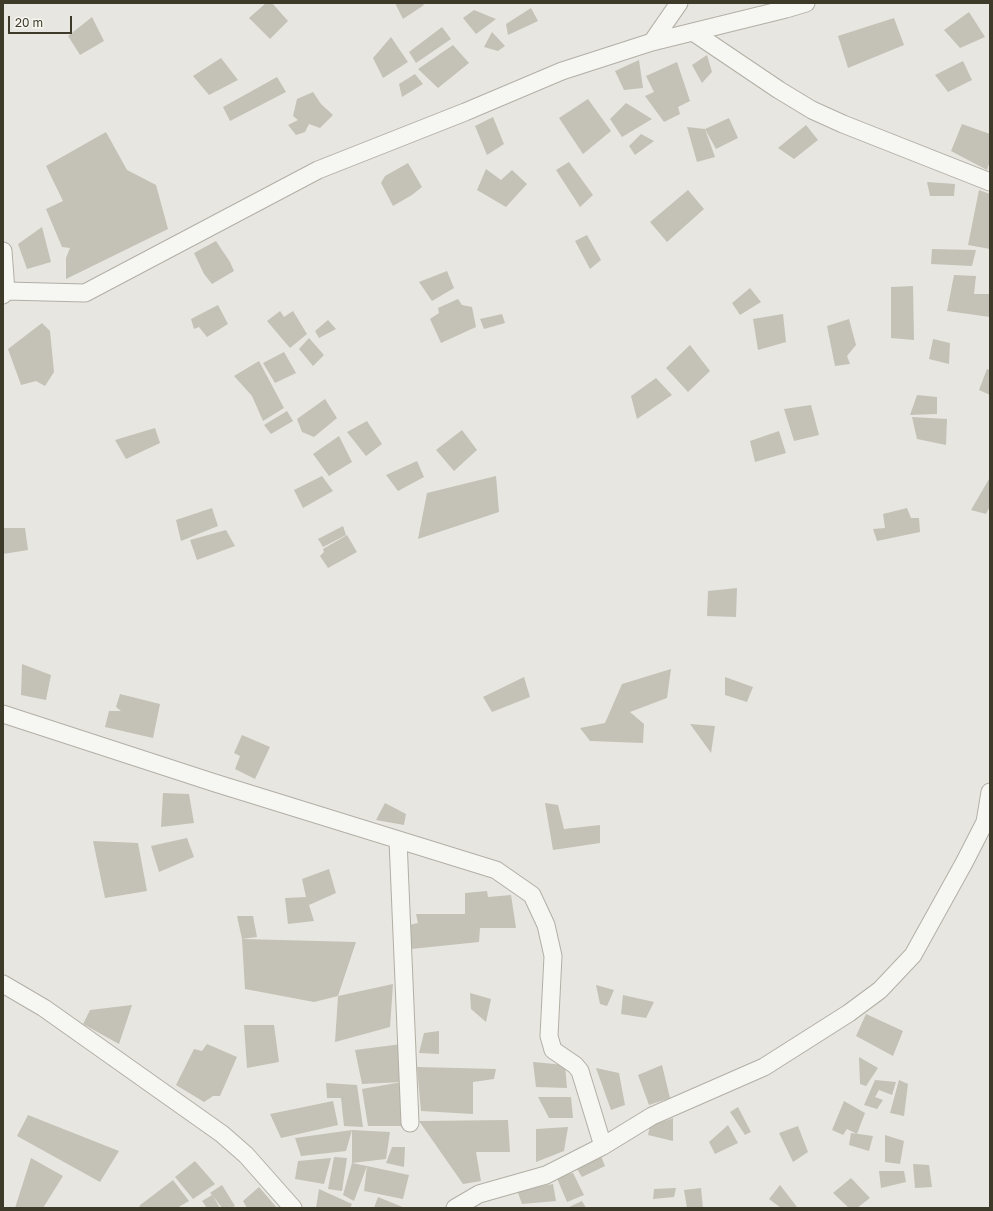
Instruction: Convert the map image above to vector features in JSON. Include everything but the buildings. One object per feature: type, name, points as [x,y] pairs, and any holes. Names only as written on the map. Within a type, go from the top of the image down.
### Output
[{"type":"street","points":[[652,42],[679,3]]},
{"type":"street","points":[[3,251],[5,293],[85,293],[318,170],[465,112],[562,71],[652,42],[806,3]]},
{"type":"street","points":[[693,32],[779,90],[812,110],[850,127],[990,182]]},
{"type":"street","points":[[3,714],[496,870],[532,895],[546,925],[553,956],[549,1036],[553,1050],[575,1065],[580,1071],[603,1146]]},
{"type":"street","points":[[455,1208],[479,1194],[546,1175],[603,1146],[652,1116],[764,1067],[849,1013],[880,990],[913,955],[985,822],[990,792]]},
{"type":"street","points":[[398,840],[410,1123]]},
{"type":"street","points":[[3,984],[44,1008],[222,1134],[246,1154],[293,1208]]}]
